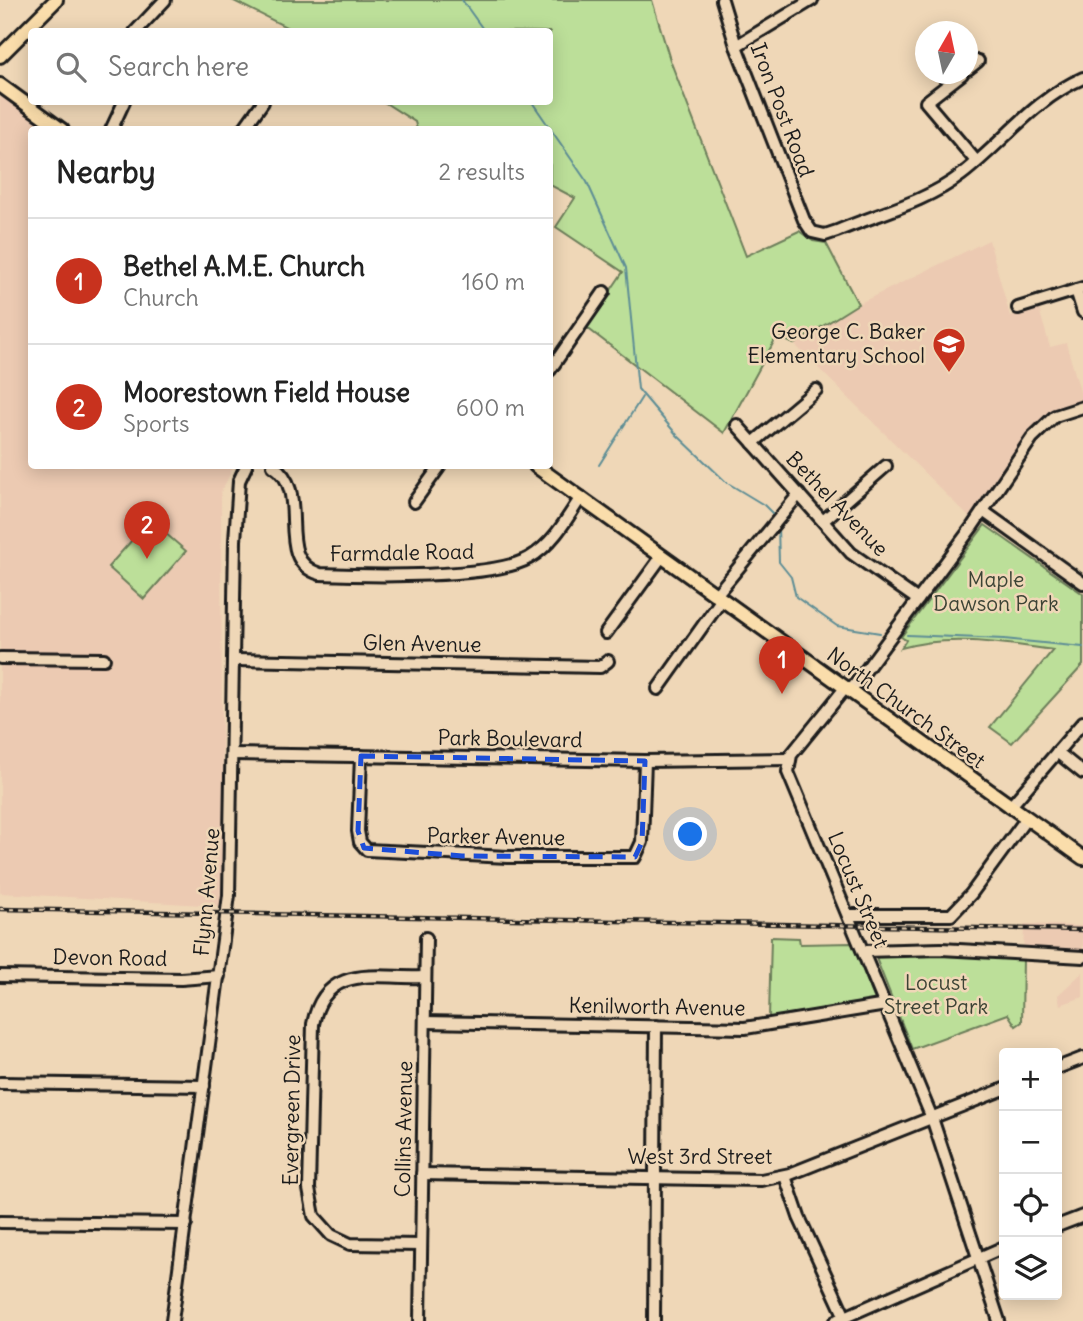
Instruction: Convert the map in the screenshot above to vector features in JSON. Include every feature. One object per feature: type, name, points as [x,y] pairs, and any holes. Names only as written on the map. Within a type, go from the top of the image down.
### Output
[{"type":"main road","points":[[0,56],[56,0]]},
{"type":"main road","points":[[0,85],[56,126]]},
{"type":"main road","name":"North Church Street","points":[[540,469],[1083,858]]},
{"type":"street","points":[[139,28],[164,0]]},
{"type":"street","name":"Iron Post Road","points":[[722,0],[736,46],[804,220],[812,232],[825,235],[837,231],[945,186],[976,161]]},
{"type":"street","points":[[736,46],[811,0]]},
{"type":"street","points":[[948,84],[926,102],[976,161],[1039,104],[1083,78]]},
{"type":"street","points":[[113,126],[123,105]]},
{"type":"street","points":[[246,126],[261,105]]},
{"type":"street","points":[[1018,308],[1080,289],[1083,312]]},
{"type":"street","points":[[553,366],[604,292]]},
{"type":"street","points":[[753,443],[816,390]]},
{"type":"street","points":[[788,759],[848,689],[918,600],[1042,426],[1055,416],[1083,407]]},
{"type":"street","name":"Bethel Avenue","points":[[737,425],[858,559],[918,600]]},
{"type":"street","points":[[823,521],[886,466]]},
{"type":"street","name":"Flynn Avenue","points":[[172,1321],[219,976],[231,867],[237,494],[244,469]]},
{"type":"street","name":"Farmdale Road","points":[[277,469],[284,475],[292,492],[297,555],[305,568],[320,574],[472,571],[508,567],[542,549],[559,530],[581,497]]},
{"type":"street","points":[[414,502],[438,469]]},
{"type":"street","points":[[658,689],[719,597],[799,494]]},
{"type":"street","points":[[983,511],[1083,583]]},
{"type":"street","points":[[606,633],[662,556]]},
{"type":"street","points":[[0,658],[104,659]]},
{"type":"street","name":"Glen Avenue","points":[[233,660],[600,667],[608,662]]},
{"type":"street","points":[[1010,807],[1083,722]]},
{"type":"street","points":[[1057,752],[1083,773]]},
{"type":"street","name":"Park Boulevard","points":[[232,754],[645,761],[788,759]]},
{"type":"street","name":"Parker Avenue","points":[[361,755],[358,831],[363,845],[370,852],[391,853],[630,858],[639,853],[642,842],[645,761]]},
{"type":"street","name":"Locust Street","points":[[788,759],[789,778],[932,1118],[999,1321]]},
{"type":"street","points":[[848,915],[951,915],[971,894],[1026,819]]},
{"type":"street","name":"Collins Avenue","points":[[420,1321],[426,938]]},
{"type":"street","points":[[864,951],[941,948],[1083,957]]},
{"type":"street","name":"Devon Road","points":[[0,976],[181,979],[219,976]]},
{"type":"street","name":"Evergreen Drive","points":[[421,1245],[350,1244],[331,1236],[312,1210],[309,1167],[313,1024],[319,1002],[334,986],[355,977],[425,977]]},
{"type":"street","name":"Kenilworth Avenue","points":[[425,1022],[758,1027],[886,1005]]},
{"type":"street","points":[[654,1321],[656,1026]]},
{"type":"street","points":[[1062,1066],[1083,1058]]},
{"type":"street","points":[[0,1083],[204,1086]]},
{"type":"street","name":"West 3rd Street","points":[[422,1174],[761,1180],[785,1176],[999,1091]]},
{"type":"street","points":[[785,1176],[841,1319],[999,1249]]},
{"type":"street","points":[[1062,1224],[1083,1216]]},
{"type":"street","points":[[0,1222],[186,1224]]},
{"type":"highlighted area","points":[[361,756],[645,761],[642,842],[635,857],[462,856],[364,848],[358,831]]},
{"type":"shaded area","points":[[0,95],[46,126],[28,126],[28,469],[232,469],[221,492],[222,754],[226,821],[220,906],[0,893]]},
{"type":"shaded area","name":"George C. Baker Elementary School","points":[[989,240],[1010,316],[1039,309],[1050,347],[1066,343],[1083,401],[1047,413],[1010,456],[969,517],[794,344],[858,304]]},
{"type":"shaded area","points":[[1024,924],[1083,926],[1083,961],[1023,958]]},
{"type":"shaded area","points":[[1083,972],[1083,997],[1060,1005],[1058,995]]},
{"type":"green space","points":[[232,0],[652,0],[670,60],[746,256],[799,231],[813,241],[826,243],[858,304],[794,344],[777,336],[724,433],[586,327],[623,272],[556,227],[575,198],[553,187],[553,126],[416,126],[415,122],[389,105],[553,105],[553,28],[288,28]]},
{"type":"green space","points":[[150,520],[186,551],[144,599],[108,567]]},
{"type":"green space","name":"Maple Dawson Park","points":[[985,525],[1083,594],[1083,665],[1012,743],[990,727],[1053,650],[957,641],[938,641],[901,648],[906,640],[901,637]]},
{"type":"green space","name":"Locust Street Park","points":[[771,937],[799,938],[800,944],[852,943],[875,1000],[769,1018]]},
{"type":"green space","name":"Locust Street Park","points":[[874,953],[1023,958],[1022,1022],[1016,1026],[1008,1014],[912,1049]]},
{"type":"waterway","points":[[462,0],[482,28]]},
{"type":"waterway","points":[[534,105],[548,126]]},
{"type":"waterway","points":[[553,133],[587,182],[626,268],[638,389],[677,435],[726,482],[764,505],[774,515]]},
{"type":"waterway","points":[[599,465],[642,397]]},
{"type":"waterway","points":[[778,526],[779,562],[791,577],[796,597],[837,626],[880,633]]},
{"type":"waterway","points":[[907,635],[1004,639],[1083,647]]},
{"type":"railway","points":[[0,909],[1083,930]]},
{"type":"place","name":"George C. Baker Elementary School","points":[[949,374]]},
{"type":"place","name":"Moorestown Field House","points":[[147,559]]},
{"type":"place","name":"Bethel A.M.E. Church","points":[[782,694]]}]
